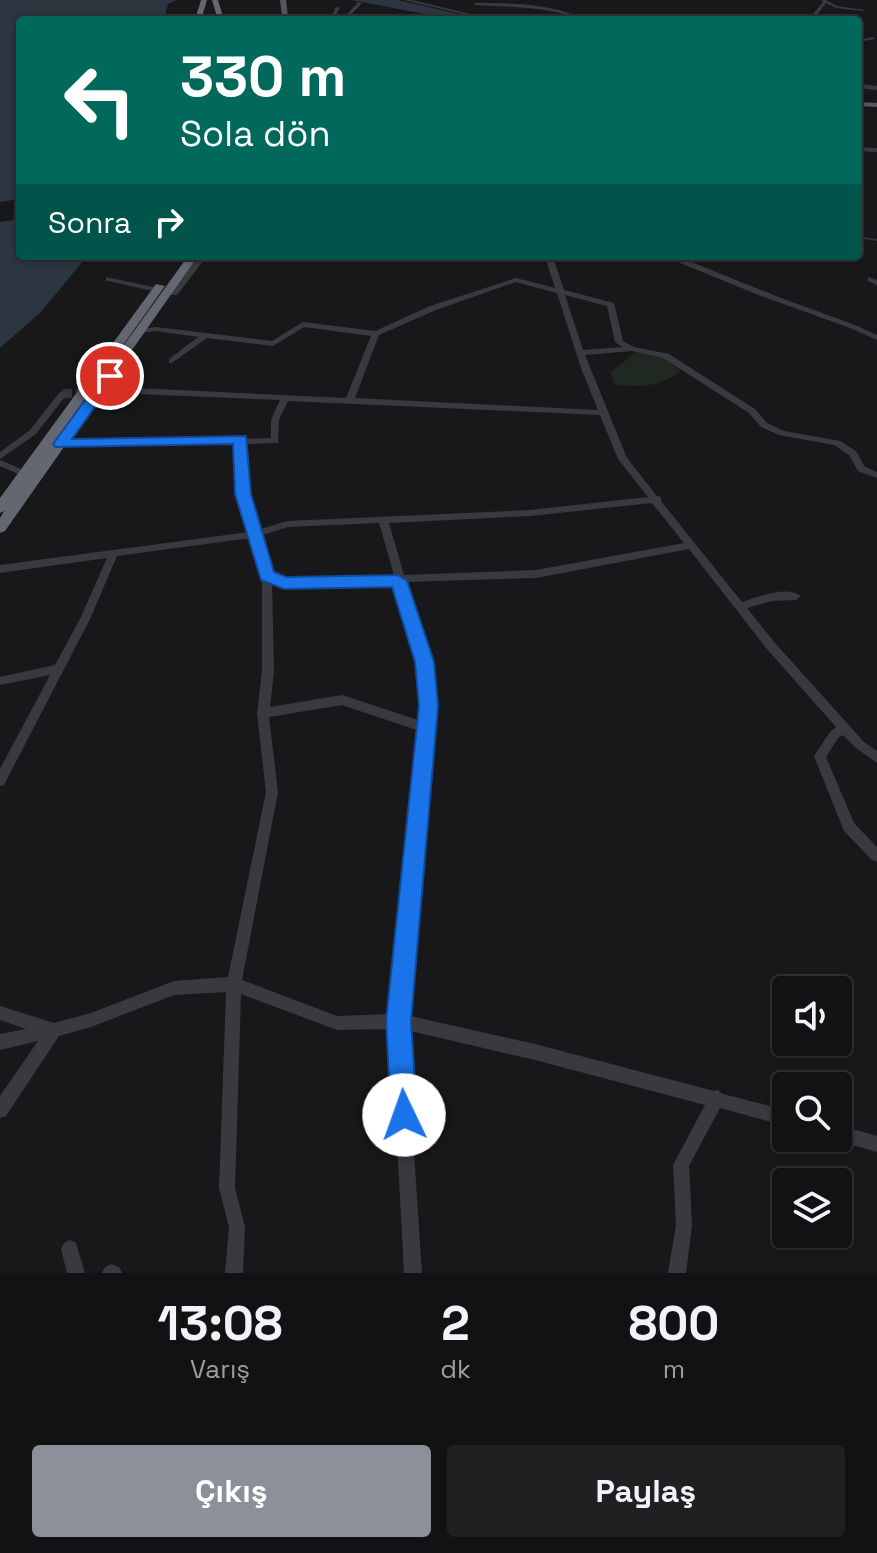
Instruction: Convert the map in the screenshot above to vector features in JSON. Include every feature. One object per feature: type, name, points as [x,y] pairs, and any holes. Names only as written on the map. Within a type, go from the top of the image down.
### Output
[{"type":"highway","points":[[0,508],[178,260]]},
{"type":"highway","points":[[0,528],[190,260]]},
{"type":"highway","points":[[142,331],[198,260]]},
{"type":"street","points":[[406,0],[476,16],[474,3],[507,4],[572,16]]},
{"type":"street","points":[[507,4],[525,0]]},
{"type":"street","points":[[824,1],[863,10]]},
{"type":"street","points":[[347,16],[360,3]]},
{"type":"street","points":[[329,16],[338,8]]},
{"type":"street","points":[[862,40],[873,38]]},
{"type":"street","points":[[553,260],[560,294],[580,353],[623,459],[658,499],[739,607],[844,728],[877,758]]},
{"type":"street","points":[[679,260],[715,272],[779,301],[854,325],[877,338]]},
{"type":"street","points":[[109,279],[157,290]]},
{"type":"street","points":[[142,331],[156,329],[273,344],[303,324],[376,334],[433,308],[516,280],[611,305],[619,342],[632,349]]},
{"type":"street","points":[[350,400],[376,334]]},
{"type":"street","points":[[172,361],[204,336]]},
{"type":"street","points":[[580,353],[632,349],[666,356],[752,411],[764,425],[782,433],[837,443],[853,453],[861,469],[877,475]]},
{"type":"street","points":[[114,390],[284,401],[350,400],[603,413]]},
{"type":"street","points":[[0,456],[33,432],[63,394]]},
{"type":"street","points":[[61,444],[241,439],[275,441],[275,420],[284,401]]},
{"type":"street","points":[[234,1273],[237,1227],[227,1188],[234,984],[272,792],[263,713],[268,671],[267,576],[243,494],[239,456],[241,439]]},
{"type":"street","points":[[0,463],[25,474]]},
{"type":"street","points":[[0,569],[256,534],[287,524],[530,513],[658,499]]},
{"type":"street","points":[[384,522],[398,581],[424,662],[426,728],[398,1021],[413,1273]]},
{"type":"street","points":[[267,576],[284,583],[536,574],[692,545]]},
{"type":"street","points":[[0,781],[85,619],[113,555]]},
{"type":"street","points":[[739,607],[772,597],[796,596]]},
{"type":"street","points":[[0,681],[58,669]]},
{"type":"street","points":[[263,713],[342,700],[426,728]]},
{"type":"street","points":[[844,728],[834,735],[820,756],[849,827],[877,856]]},
{"type":"street","points":[[0,1042],[91,1020],[174,988],[234,984],[337,1023],[398,1021],[772,1114]]},
{"type":"street","points":[[0,1013],[54,1030]]},
{"type":"street","points":[[0,1110],[54,1030]]},
{"type":"street","points":[[677,1273],[684,1225],[681,1165],[717,1098]]},
{"type":"street","points":[[852,1137],[877,1144]]},
{"type":"street","points":[[70,1249],[76,1273]]},
{"type":"shaded area","points":[[636,352],[663,358],[681,371],[649,385],[614,384],[611,372]]},
{"type":"water","points":[[0,0],[177,0],[168,4],[165,16],[16,16],[16,200],[0,202]]},
{"type":"water","points":[[351,0],[398,0],[468,16],[435,16]]},
{"type":"water","points":[[16,220],[16,260],[84,260],[41,312],[0,348],[0,222]]},
{"type":"waterway","points":[[862,238],[877,240]]},
{"type":"tunnel","points":[[63,394],[114,390]]},
{"type":"route","points":[[110,376],[61,444],[241,439],[239,456],[243,494],[267,576],[284,583],[398,581],[424,662],[428,706],[398,1021],[404,1115]]}]
